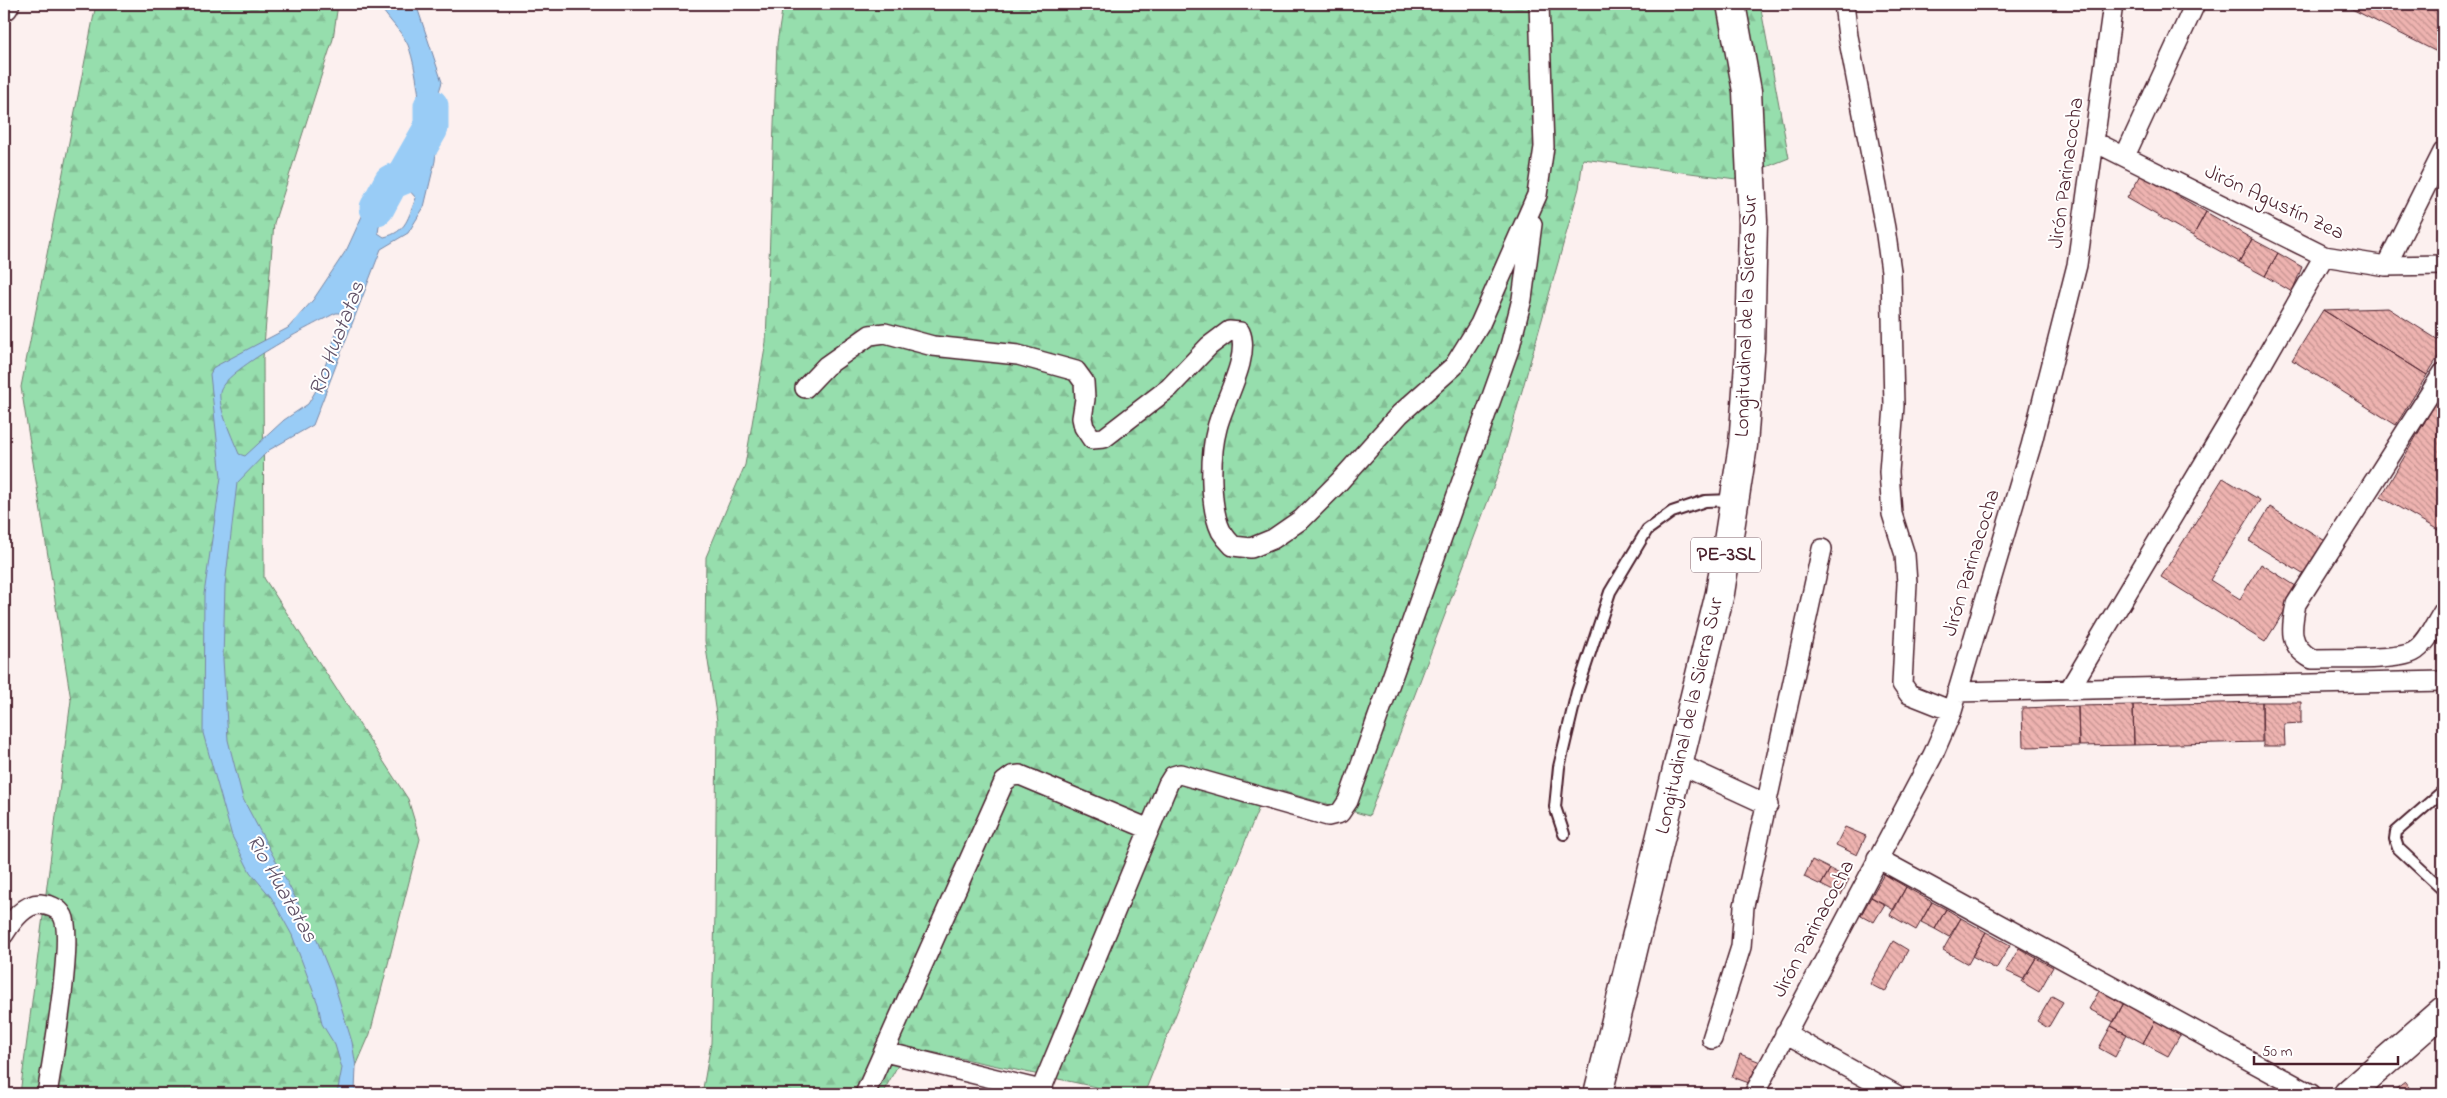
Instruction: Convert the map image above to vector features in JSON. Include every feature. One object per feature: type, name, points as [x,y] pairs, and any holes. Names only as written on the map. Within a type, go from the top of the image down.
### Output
[{"type":"main road","name":"Longitudinal de la Sierra Sur","points":[[1598,1094],[1720,593],[1743,445],[1749,359],[1753,221],[1747,91],[1731,4]]},
{"type":"main road","points":[[2348,1094],[2443,1011]]},
{"type":"street","points":[[885,1052],[1041,1090],[1149,829],[1173,776],[1180,774],[1328,816],[1340,813],[1348,801],[1510,346],[1522,300],[1544,147],[1539,4]]},
{"type":"street","points":[[1844,4],[1848,36],[1885,228],[1891,271],[1894,406],[1889,472],[1892,514],[1905,555],[1908,583],[1902,684],[1909,694],[1952,711]]},
{"type":"street","name":"Jirón Parinacocha","points":[[1754,1094],[1785,1032],[1933,755],[1952,711],[2031,446],[2077,265],[2113,4]]},
{"type":"street","points":[[2125,156],[2194,4]]},
{"type":"street","name":"Jirón Agustín Zea","points":[[2095,142],[2324,256],[2386,266],[2443,265]]},
{"type":"street","points":[[2386,266],[2443,152]]},
{"type":"street","points":[[805,388],[826,366],[870,335],[885,333],[933,346],[1018,355],[1076,371],[1084,382],[1085,399],[1082,418],[1084,427],[1092,439],[1104,438],[1169,388],[1229,330],[1240,332],[1243,340],[1240,362],[1216,428],[1212,466],[1214,507],[1221,532],[1233,546],[1251,548],[1273,540],[1302,519],[1339,482],[1400,414],[1454,366],[1480,324],[1535,200]]},
{"type":"street","points":[[2069,690],[2324,256]]},
{"type":"street","points":[[2443,373],[2296,604],[2291,628],[2302,654],[2312,659],[2394,656],[2412,653],[2421,646],[2443,612]]},
{"type":"street","points":[[1712,1039],[1741,947],[1744,906],[1768,805],[1822,549]]},
{"type":"street","points":[[1957,692],[2443,681]]},
{"type":"street","points":[[1679,764],[1768,805]]},
{"type":"street","points":[[865,1094],[1000,791],[1008,779],[1012,776],[1020,775],[1149,829]]},
{"type":"street","points":[[1878,858],[2311,1094]]},
{"type":"street","points":[[4,934],[19,913],[32,904],[51,905],[63,915],[67,930],[60,1006],[47,1094]]},
{"type":"street","points":[[1785,1032],[1895,1094]]},
{"type":"lane","points":[[1564,834],[1555,807],[1559,766],[1577,692],[1610,592],[1647,530],[1672,512],[1704,501],[1734,500]]},
{"type":"lane","points":[[2443,791],[2396,832],[2395,839],[2398,848],[2443,890]]},
{"type":"green space","points":[[96,4],[338,4],[333,39],[274,223],[263,358],[264,578],[408,799],[420,839],[370,1034],[344,1094],[20,1094],[71,700],[21,387]]},
{"type":"green space","points":[[783,4],[1760,4],[1789,158],[1736,179],[1583,159],[1579,188],[1500,469],[1369,816],[1267,787],[1144,1094],[1129,1094],[908,1047],[882,1094],[702,1094],[711,1043],[715,915],[717,721],[705,641],[706,557],[745,465],[766,342],[777,43]]},
{"type":"water","points":[[379,4],[416,4],[442,82],[438,95],[440,110],[435,161],[424,207],[408,233],[381,249],[313,425],[269,450],[237,483],[225,585],[223,659],[228,740],[243,799],[314,933],[333,980],[352,1042],[356,1067],[354,1094],[337,1094],[342,1068],[335,1045],[322,1024],[318,1004],[292,935],[271,897],[250,872],[232,836],[203,733],[204,594],[221,477],[210,374],[214,367],[288,328],[313,300],[347,249],[379,179],[389,169],[410,173],[416,163],[420,148],[421,131],[418,91],[412,57],[402,34]],"holes":[[[408,189],[416,198],[406,223],[392,235],[384,237],[378,233],[383,201],[389,194]],[[336,313],[343,313],[318,387],[308,404],[284,420],[245,456],[239,454],[221,406],[220,392],[225,383],[236,372],[271,348]]]},
{"type":"building","points":[[2443,4],[2443,55],[2344,5]]},
{"type":"building","points":[[2141,175],[2206,212],[2193,236],[2127,198]]},
{"type":"building","points":[[2206,212],[2252,239],[2239,262],[2193,236]]},
{"type":"building","points":[[2252,239],[2278,253],[2265,276],[2239,262]]},
{"type":"building","points":[[2278,253],[2302,267],[2292,292],[2265,276]]},
{"type":"building","points":[[2388,308],[2443,343],[2443,349],[2427,375],[2323,310]]},
{"type":"building","points":[[2323,310],[2427,375],[2396,425],[2292,360]]},
{"type":"building","points":[[2438,399],[2443,402],[2443,526],[2440,531],[2381,497]]},
{"type":"building","points":[[2223,478],[2260,500],[2210,580],[2240,599],[2261,564],[2299,588],[2265,642],[2161,577]]},
{"type":"building","points":[[2270,507],[2327,542],[2306,576],[2249,541]]},
{"type":"building","points":[[2262,702],[2262,742],[2134,745],[2133,705]]},
{"type":"building","points":[[2262,702],[2301,702],[2301,723],[2284,724],[2285,746],[2263,746]]},
{"type":"building","points":[[2133,705],[2134,745],[2079,746],[2078,706]]},
{"type":"building","points":[[2078,706],[2079,746],[2023,747],[2022,708]]},
{"type":"building","points":[[1845,827],[1866,836],[1857,855],[1836,845]]},
{"type":"building","points":[[1812,860],[1830,869],[1821,885],[1804,877]]},
{"type":"building","points":[[1830,869],[1849,879],[1841,895],[1821,885]]},
{"type":"building","points":[[1884,874],[1906,887],[1894,910],[1871,897]]},
{"type":"building","points":[[1906,887],[1932,902],[1916,930],[1890,915]]},
{"type":"building","points":[[1871,897],[1885,904],[1874,922],[1861,915]]},
{"type":"building","points":[[1932,902],[1946,909],[1935,929],[1921,922]]},
{"type":"building","points":[[1946,909],[1961,918],[1949,937],[1935,929]]},
{"type":"building","points":[[1961,918],[1986,932],[1968,964],[1943,950]]},
{"type":"building","points":[[1986,932],[2010,945],[1996,969],[1972,956]]},
{"type":"building","points":[[1893,941],[1908,950],[1885,992],[1870,984]]},
{"type":"building","points":[[2019,948],[2036,958],[2023,979],[2006,971]]},
{"type":"building","points":[[2036,958],[2053,967],[2039,992],[2022,982]]},
{"type":"building","points":[[2103,984],[2127,997],[2114,1022],[2089,1009]]},
{"type":"building","points":[[2052,996],[2063,1002],[2048,1028],[2037,1021]]},
{"type":"building","points":[[2127,997],[2159,1014],[2143,1043],[2111,1026]]},
{"type":"building","points":[[2159,1014],[2184,1028],[2168,1056],[2143,1043]]},
{"type":"building","points":[[2111,1026],[2127,1034],[2115,1057],[2099,1048]]},
{"type":"building","points":[[1740,1054],[1763,1063],[1755,1085],[1732,1077]]},
{"type":"building","points":[[2405,1082],[2414,1094],[2389,1094]]},
{"type":"waterway","name":"Rio Huatatas","points":[[377,208],[391,182],[403,177],[431,128],[431,106]]}]
